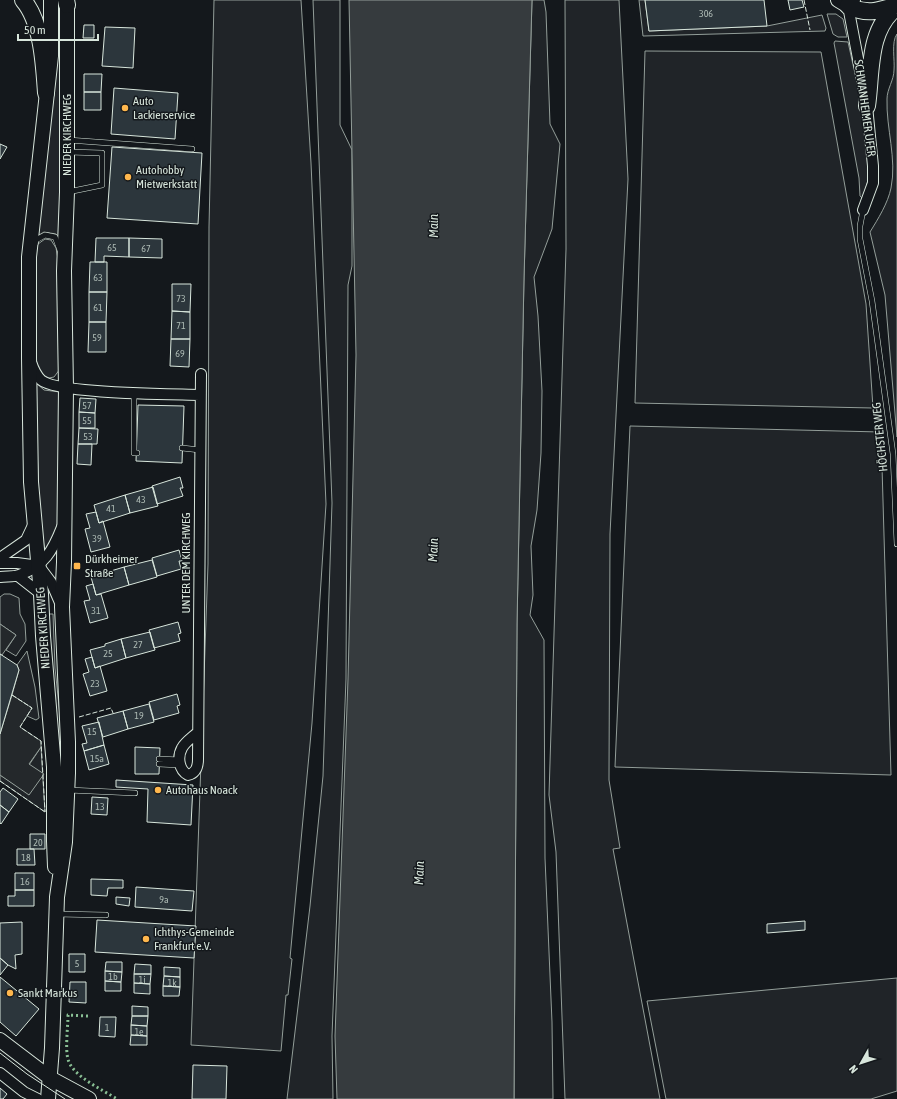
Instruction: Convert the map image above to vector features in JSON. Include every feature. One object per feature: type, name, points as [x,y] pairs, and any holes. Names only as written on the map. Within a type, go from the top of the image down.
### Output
[{"type":"highway","points":[[23,0],[33,16],[39,39],[44,62],[46,93]]},
{"type":"highway","points":[[846,2],[862,12],[897,6]]},
{"type":"highway","points":[[867,106],[876,36],[883,20],[897,6]]},
{"type":"main road","name":"NIEDER KIRCHWEG","points":[[48,1099],[57,897],[65,842],[67,790],[43,636],[39,566],[31,482],[29,257],[51,56],[51,0]]},
{"type":"main road","name":"NIEDER KIRCHWEG","points":[[57,897],[54,841],[54,767],[60,742],[64,524],[59,379],[67,192],[67,2]]},
{"type":"main road","points":[[0,1040],[50,1078],[89,1099]]},
{"type":"street","name":"SCHWANHEIMER UFER","points":[[846,2],[867,106],[873,176],[870,193],[863,210]]},
{"type":"street","name":"NIEDER KIRCHWEG","points":[[29,358],[35,372],[42,380],[59,379]]},
{"type":"street","name":"UNTER DEM KIRCHWEG","points":[[180,762],[184,773],[188,774],[195,771],[198,766],[201,374]]},
{"type":"street","points":[[59,379],[134,393],[200,394]]},
{"type":"street","points":[[0,558],[26,540],[35,519]]},
{"type":"street","points":[[0,577],[18,576],[39,566],[55,546],[64,524]]},
{"type":"street","points":[[0,563],[17,563],[39,566],[51,582],[62,606]]},
{"type":"street","points":[[18,576],[41,594]]},
{"type":"street","points":[[180,762],[182,747],[198,732]]},
{"type":"street","points":[[0,1073],[24,1092],[38,1099]]},
{"type":"lane","points":[[67,146],[192,149]]},
{"type":"lane","points":[[67,146],[102,153],[102,185],[67,192]]},
{"type":"lane","name":"HÖCHSTER WEG","points":[[863,210],[860,226],[860,239],[872,302],[893,454],[897,544]]},
{"type":"lane","name":"NIEDER KIRCHWEG","points":[[29,257],[36,240],[46,235],[55,237],[60,247],[64,271]]},
{"type":"lane","points":[[134,393],[134,453],[137,453]]},
{"type":"lane","points":[[182,448],[200,450]]},
{"type":"lane","points":[[159,761],[180,762]]},
{"type":"lane","points":[[67,790],[135,793]]},
{"type":"lane","points":[[56,914],[106,915]]},
{"type":"shaded area","points":[[214,0],[301,0],[311,163],[326,504],[312,723],[290,958],[292,959],[288,995],[286,995],[281,1051],[191,1045],[208,564],[209,227]]},
{"type":"shaded area","points":[[313,0],[340,0],[340,125],[352,150],[352,266],[348,285],[346,679],[332,1036],[333,1099],[287,1099],[310,906],[323,776],[332,503]]},
{"type":"shaded area","points":[[532,0],[544,0],[546,12],[550,124],[560,144],[552,229],[534,277],[538,316],[542,391],[541,453],[537,510],[531,546],[533,595],[530,615],[544,640],[545,858],[552,1022],[553,1099],[514,1099],[517,624],[524,278]]},
{"type":"shaded area","points":[[565,0],[619,0],[628,179],[610,534],[609,780],[620,848],[613,849],[660,1099],[565,1099],[556,852],[549,795],[566,249]]},
{"type":"shaded area","points":[[639,0],[645,0],[649,31],[767,26],[822,15],[826,28],[825,31],[643,36]]},
{"type":"shaded area","points":[[59,1],[62,1],[62,242],[56,234],[44,232],[37,236],[52,93]]},
{"type":"shaded area","points":[[827,14],[836,14],[843,19],[847,37],[838,37],[833,34]]},
{"type":"shaded area","points":[[897,34],[897,437],[885,295],[870,232],[888,199],[893,177],[887,99],[894,74],[894,42]]},
{"type":"shaded area","points":[[835,41],[848,42],[864,114],[869,176],[863,199],[860,196],[859,178],[834,43]]},
{"type":"shaded area","points":[[645,51],[821,52],[866,304],[873,408],[635,403]]},
{"type":"shaded area","points":[[45,239],[51,240],[56,248],[58,259],[60,369],[54,377],[49,378],[41,372],[35,357],[33,258],[38,244]]},
{"type":"shaded area","points":[[35,382],[44,390],[60,392],[60,528],[45,555],[39,506]]},
{"type":"shaded area","points":[[630,426],[881,432],[891,775],[615,767]]},
{"type":"shaded area","points":[[4,594],[10,594],[19,598],[20,614],[25,624],[26,641],[16,656],[6,650],[16,635],[0,624],[0,597]]},
{"type":"shaded area","points":[[48,614],[53,614],[55,668],[65,763],[62,811]]},
{"type":"shaded area","points":[[0,624],[16,635],[2,655],[0,654]]},
{"type":"shaded area","points":[[27,651],[35,687],[39,718],[36,720],[27,716],[32,708],[12,695],[19,670],[17,665]]},
{"type":"shaded area","points":[[12,695],[32,708],[20,727],[41,741],[41,747],[29,764],[44,774],[29,795],[0,775],[0,734]]},
{"type":"shaded area","points":[[41,747],[43,774],[29,765]]},
{"type":"shaded area","points":[[43,774],[45,812],[0,781],[0,775],[29,794]]},
{"type":"shaded area","points":[[897,978],[897,1091],[871,1099],[666,1099],[647,1001]]},
{"type":"water","name":"Main","points":[[349,0],[532,0],[524,278],[517,624],[514,1099],[337,1099],[335,1036],[348,679],[356,355]]},
{"type":"building","points":[[645,0],[764,0],[767,26],[649,31]]},
{"type":"building","points":[[788,0],[802,0],[804,7],[790,10]]},
{"type":"building","points":[[84,25],[94,25],[94,38],[83,38]]},
{"type":"building","points":[[105,27],[135,28],[133,68],[102,66]]},
{"type":"building","points":[[84,74],[102,74],[101,92],[84,92]]},
{"type":"building","points":[[114,88],[178,93],[175,139],[111,134]]},
{"type":"building","points":[[84,92],[101,92],[101,110],[84,110]]},
{"type":"building","points":[[0,144],[7,147],[0,159]]},
{"type":"building","points":[[112,147],[202,153],[198,224],[107,218]]},
{"type":"building","points":[[96,238],[129,238],[129,257],[104,256],[104,262],[95,262]]},
{"type":"building","points":[[129,238],[162,239],[162,258],[129,257]]},
{"type":"building","points":[[90,262],[107,262],[107,292],[89,292]]},
{"type":"building","points":[[172,284],[191,284],[190,312],[172,311]]},
{"type":"building","points":[[89,292],[107,292],[106,322],[89,322]]},
{"type":"building","points":[[172,311],[190,312],[190,339],[171,339]]},
{"type":"building","points":[[89,322],[106,322],[106,352],[88,352]]},
{"type":"building","points":[[171,339],[190,339],[189,367],[170,366]]},
{"type":"building","points":[[80,398],[96,399],[95,413],[79,412]]},
{"type":"building","points":[[138,405],[184,406],[182,463],[136,461]]},
{"type":"building","points":[[79,412],[95,413],[95,428],[79,428]]},
{"type":"building","points":[[79,428],[98,429],[97,444],[78,444]]},
{"type":"building","points":[[78,444],[92,444],[91,465],[77,464]]},
{"type":"building","points":[[180,477],[183,488],[180,488],[183,496],[157,504],[152,486]]},
{"type":"building","points":[[153,487],[158,506],[130,513],[125,495]]},
{"type":"building","points":[[125,495],[130,513],[99,523],[94,505]]},
{"type":"building","points":[[96,512],[99,523],[103,521],[110,547],[91,552],[85,529],[90,528],[86,514]]},
{"type":"building","points":[[179,550],[182,561],[179,561],[181,569],[157,576],[152,558]]},
{"type":"building","points":[[152,560],[157,577],[129,585],[124,567]]},
{"type":"building","points":[[124,567],[129,585],[96,595],[91,577]]},
{"type":"building","points":[[93,584],[96,595],[101,594],[108,618],[90,623],[84,601],[90,600],[86,586]]},
{"type":"building","points":[[178,622],[181,633],[178,634],[180,641],[154,648],[149,630]]},
{"type":"building","points":[[150,632],[155,650],[126,658],[121,639]]},
{"type":"building","points":[[121,639],[126,658],[95,668],[90,650],[105,646],[105,644]]},
{"type":"building","points":[[0,654],[17,665],[19,670],[0,734]]},
{"type":"building","points":[[92,657],[95,668],[100,666],[107,691],[90,696],[83,674],[89,672],[85,659]]},
{"type":"building","points":[[177,694],[180,705],[177,706],[179,713],[154,720],[149,702]]},
{"type":"building","points":[[149,704],[154,722],[128,729],[123,711]]},
{"type":"building","points":[[123,711],[128,729],[103,737],[97,718]]},
{"type":"building","points":[[99,722],[104,745],[84,751],[82,744],[87,743],[82,726]]},
{"type":"building","points":[[104,745],[109,764],[89,770],[84,751]]},
{"type":"building","points":[[135,747],[160,748],[159,774],[135,774]]},
{"type":"building","points":[[116,780],[193,785],[191,825],[147,822],[148,789],[116,787]]},
{"type":"building","points":[[3,788],[18,799],[9,812],[0,805],[0,792]]},
{"type":"building","points":[[92,797],[108,798],[107,815],[91,814]]},
{"type":"building","points":[[0,805],[9,812],[1,824],[0,823]]},
{"type":"building","points":[[30,834],[45,834],[45,849],[30,849]]},
{"type":"building","points":[[17,849],[34,849],[35,865],[17,865]]},
{"type":"building","points":[[15,873],[34,873],[34,890],[15,890]]},
{"type":"building","points":[[91,879],[123,880],[123,888],[108,888],[107,896],[91,895]]},
{"type":"building","points":[[136,887],[194,891],[192,911],[135,907]]},
{"type":"building","points":[[15,890],[34,890],[34,906],[8,906],[8,896],[15,896]]},
{"type":"building","points":[[116,897],[130,898],[129,906],[116,904]]},
{"type":"building","name":"Ichthys-Gemeinde Frankfurt e.V.","points":[[97,920],[196,926],[194,958],[95,952]]},
{"type":"building","points":[[805,921],[805,930],[767,933],[767,924]]},
{"type":"building","points":[[22,922],[22,954],[15,955],[16,969],[8,965],[0,958],[0,923]]},
{"type":"building","points":[[69,954],[85,954],[85,972],[69,972]]},
{"type":"building","name":"Sankt Markus","points":[[0,958],[8,965],[0,975]]},
{"type":"building","points":[[106,962],[122,962],[122,972],[105,971]]},
{"type":"building","points":[[135,964],[151,965],[151,974],[134,974]]},
{"type":"building","points":[[164,967],[180,968],[180,977],[164,976]]},
{"type":"building","points":[[105,971],[122,972],[121,982],[105,981]]},
{"type":"building","points":[[134,974],[151,974],[150,984],[134,983]]},
{"type":"building","points":[[164,976],[180,977],[180,987],[163,986]]},
{"type":"building","name":"Sankt Markus","points":[[0,977],[39,1009],[16,1036],[0,1022]]},
{"type":"building","points":[[105,981],[121,982],[121,991],[105,991]]},
{"type":"building","points":[[70,982],[86,982],[86,1003],[69,1002]]},
{"type":"building","points":[[134,983],[150,984],[150,994],[134,993]]},
{"type":"building","points":[[163,986],[180,987],[179,996],[163,996]]},
{"type":"building","points":[[132,1006],[148,1007],[148,1016],[132,1016]]},
{"type":"building","points":[[132,1016],[148,1016],[147,1026],[131,1025]]},
{"type":"building","points":[[100,1017],[116,1017],[115,1037],[99,1036]]},
{"type":"building","points":[[131,1025],[147,1026],[147,1036],[131,1035]]},
{"type":"building","points":[[131,1035],[147,1036],[147,1045],[130,1045]]},
{"type":"building","points":[[193,1065],[227,1066],[226,1099],[192,1099]]},
{"type":"building","points":[[0,1088],[7,1094],[3,1099],[0,1099]]},
{"type":"tram line","points":[[0,1053],[27,1074],[65,1099]]},
{"type":"hedge","points":[[88,1016],[68,1015],[68,1059],[75,1071],[82,1077],[117,1099]]},
{"type":"fence","points":[[804,0],[810,30]]},
{"type":"fence","points":[[12,695],[32,708],[20,727],[41,741],[45,812]]},
{"type":"fence","points":[[79,717],[111,708],[113,713]]},
{"type":"fence","points":[[0,781],[45,812]]},
{"type":"place","name":"Auto Lackierservice","points":[[125,108]]},
{"type":"place","name":"Autohobby Mietwerkstatt","points":[[128,177]]},
{"type":"place","name":"Dürkheimer Straße","points":[[77,566]]},
{"type":"place","name":"Autohaus Noack","points":[[158,790]]},
{"type":"place","name":"Ichthys-Gemeinde Frankfurt e.V.","points":[[146,939]]},
{"type":"place","name":"Sankt Markus","points":[[10,993]]}]
